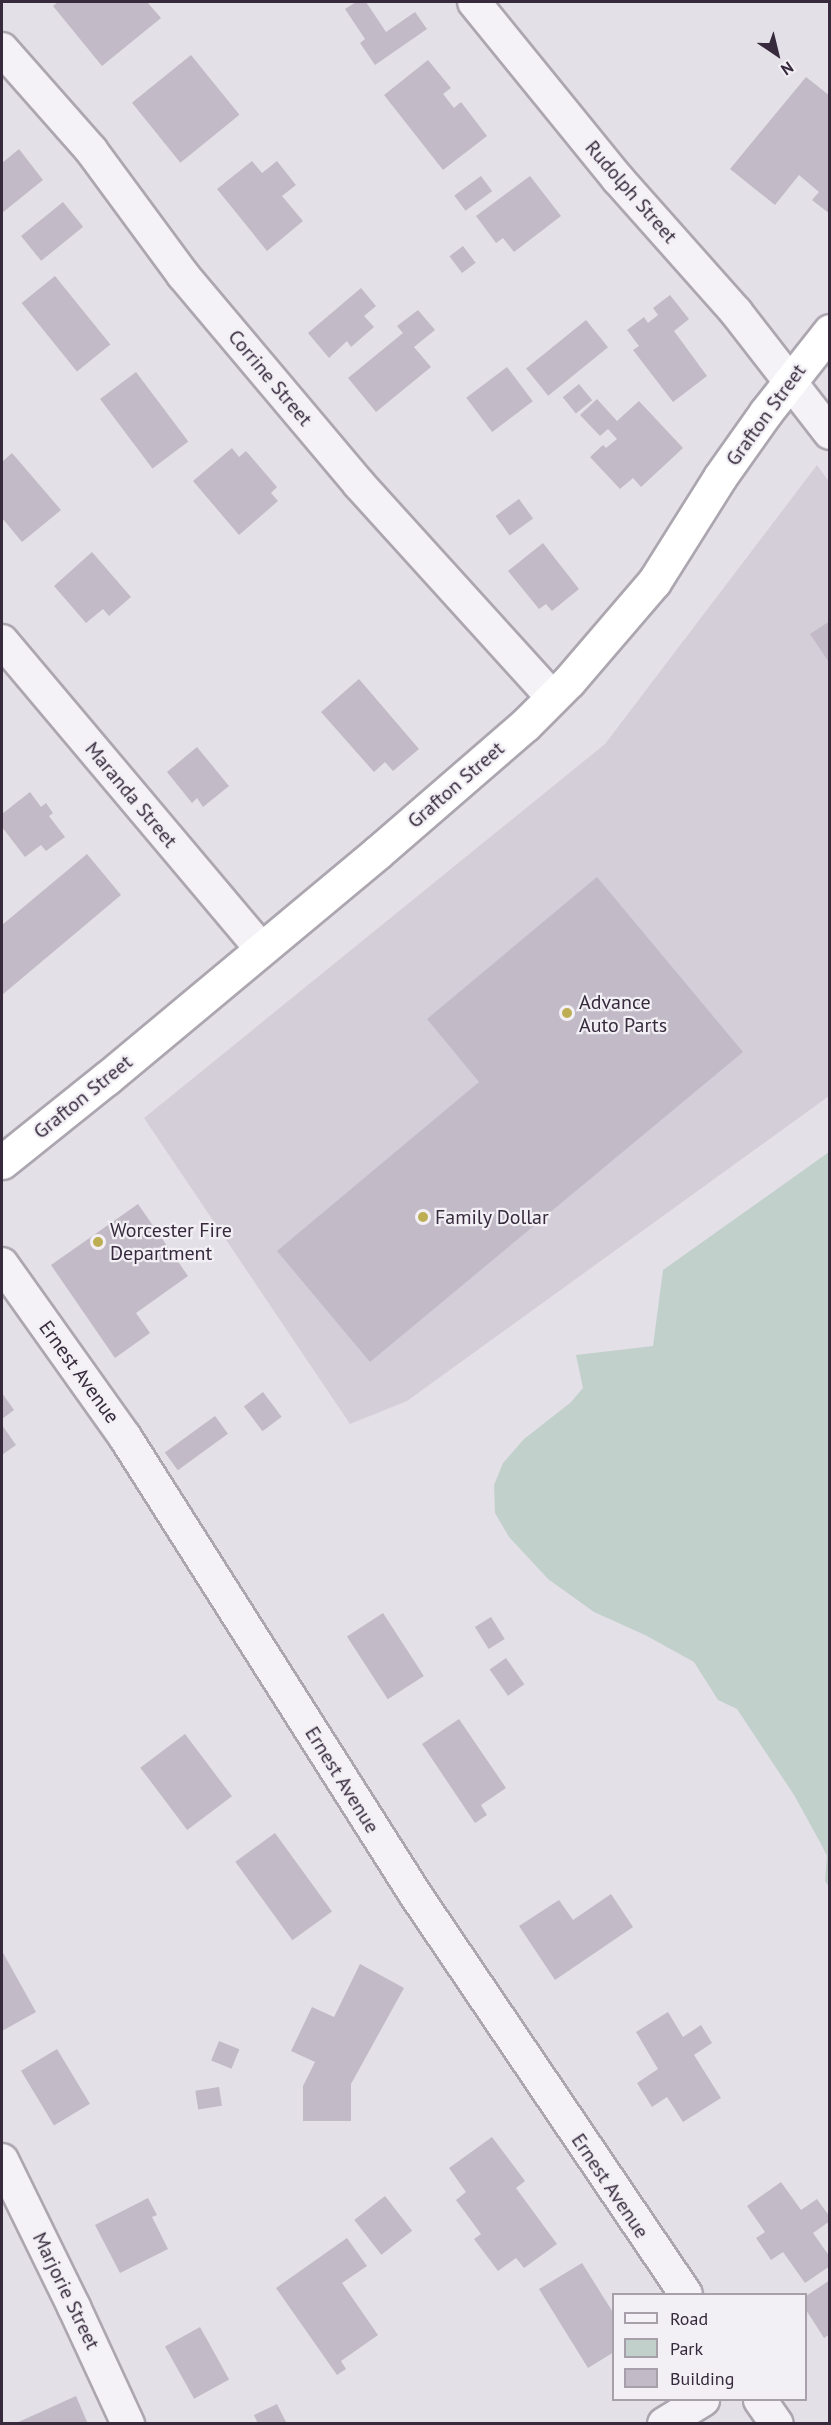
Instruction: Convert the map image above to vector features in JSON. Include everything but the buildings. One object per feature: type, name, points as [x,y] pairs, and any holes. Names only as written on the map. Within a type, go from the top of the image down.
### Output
[{"type":"highway","name":"Grafton Street","points":[[2,1162],[107,1078],[471,772],[552,697],[598,650],[654,582],[720,477],[791,380],[830,332]]},
{"type":"street","name":"Rudolph Street","points":[[474,2],[618,179],[708,278],[791,380],[830,433]]},
{"type":"street","name":"Corrine Street","points":[[2,49],[91,150],[183,275],[353,477],[420,555],[552,697]]},
{"type":"street","name":"Maranda Street","points":[[2,641],[261,949]]},
{"type":"street","name":"Ernest Avenue","points":[[2,1264],[125,1437],[422,1904],[685,2293]]},
{"type":"street","name":"Marjorie Street","points":[[2,2160],[75,2307],[128,2424]]},
{"type":"street","points":[[664,2424],[701,2401]]},
{"type":"street","points":[[761,2401],[777,2424]]},
{"type":"shaded area","points":[[817,465],[830,483],[829,1096],[407,1401],[350,1424],[144,1118],[605,744]]},
{"type":"green space","points":[[829,1152],[829,1887],[825,1881],[827,1856],[821,1844],[794,1795],[737,1709],[718,1700],[694,1662],[645,1635],[594,1612],[548,1579],[509,1537],[495,1513],[494,1485],[503,1463],[524,1439],[570,1403],[583,1388],[576,1355],[653,1346],[663,1270]]},
{"type":"place","name":"Advance Auto Parts","points":[[567,1013]]},
{"type":"place","name":"Family Dollar","points":[[423,1217]]},
{"type":"place","name":"Worcester Fire Department","points":[[98,1242]]}]
